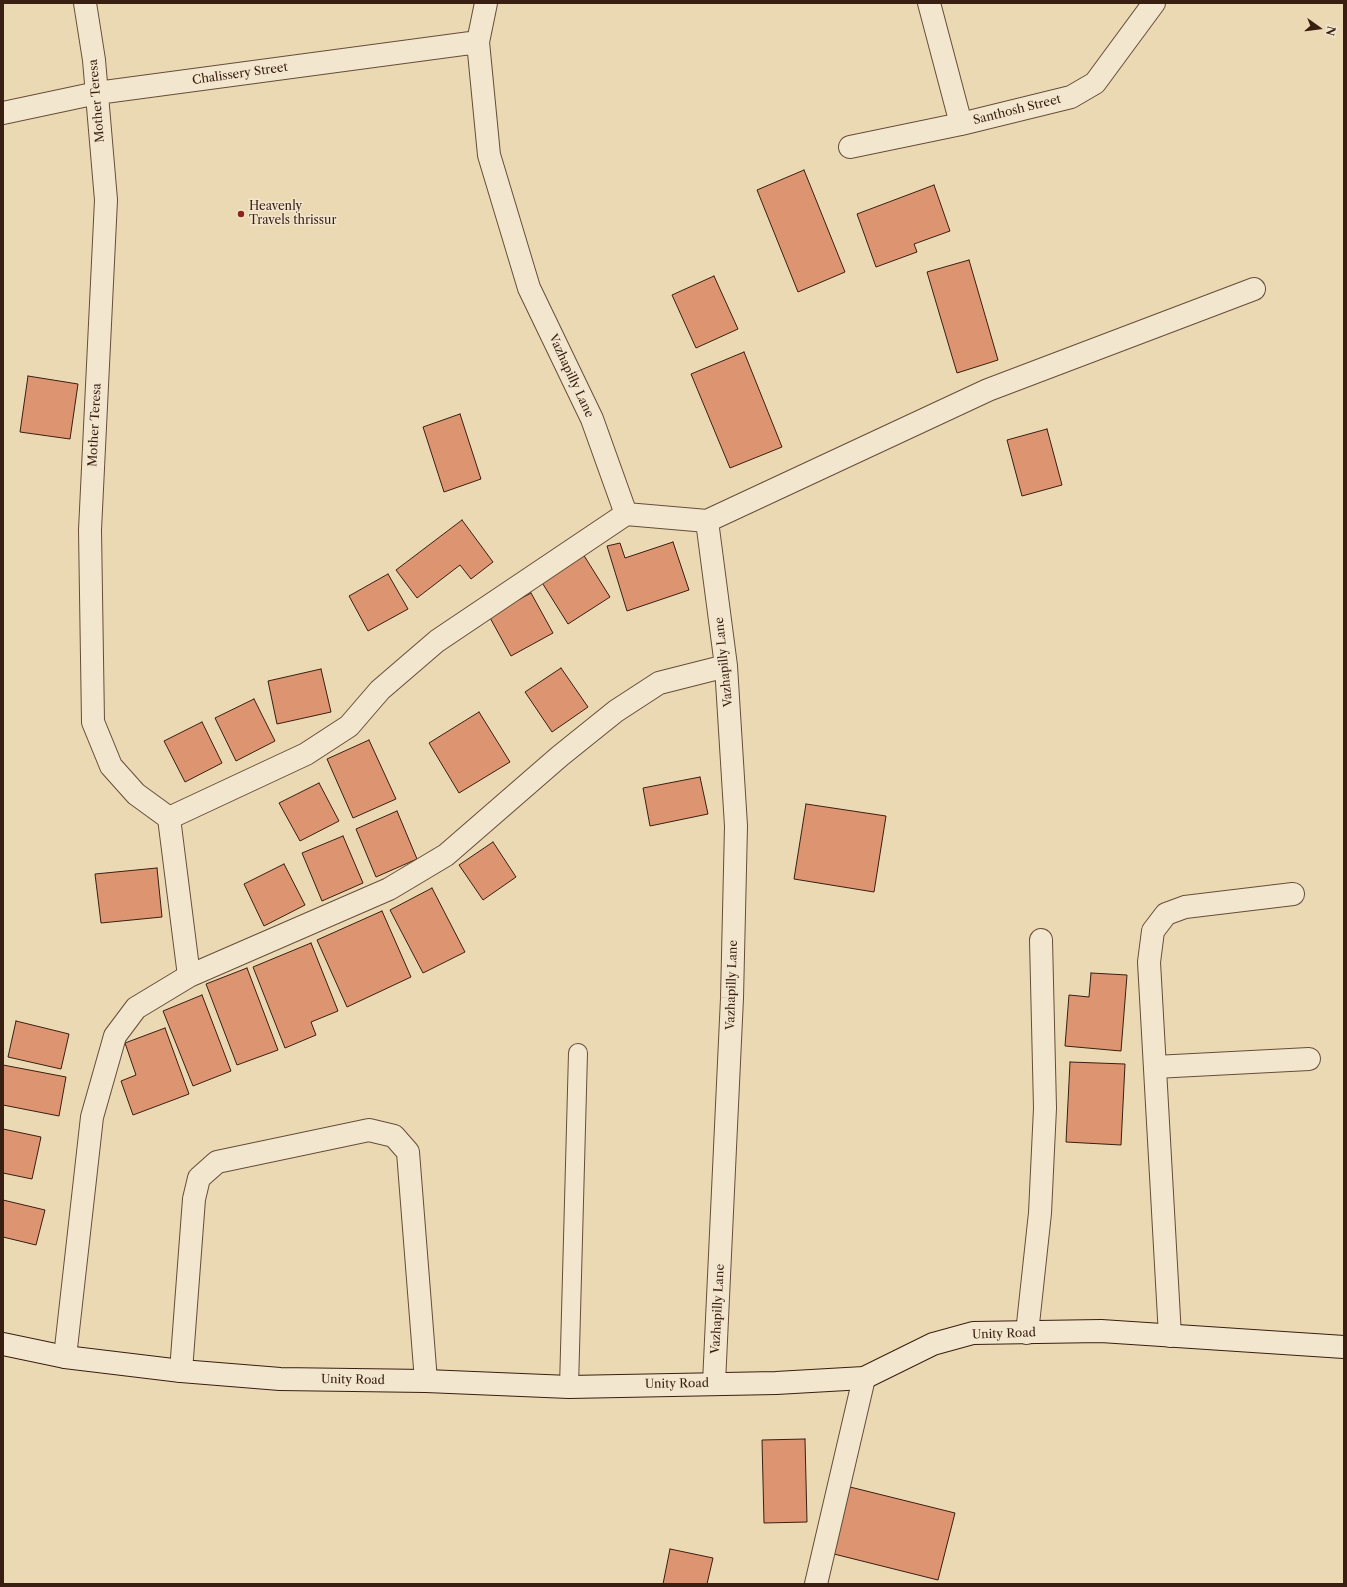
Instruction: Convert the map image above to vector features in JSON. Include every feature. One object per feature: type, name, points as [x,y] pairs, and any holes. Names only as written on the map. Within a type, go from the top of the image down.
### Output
[{"type":"street","name":"Mother Teresa","points":[[85,3],[94,60],[106,200],[90,530],[93,722],[111,766],[136,794],[169,818]]},
{"type":"street","name":"Vazhapilly Lane","points":[[486,3],[478,42],[489,155],[529,288],[592,419],[626,514]]},
{"type":"street","name":"Santhosh Street","points":[[929,3],[961,124],[1071,97],[1095,83],[1154,3]]},
{"type":"street","name":"Chalissery Street","points":[[3,113],[97,94],[478,42]]},
{"type":"street","points":[[850,147],[961,124]]},
{"type":"street","points":[[189,976],[169,818],[306,754],[343,730],[349,726],[380,690],[437,641],[626,514],[707,521],[988,390],[1254,290]]},
{"type":"street","name":"Vazhapilly Lane","points":[[707,521],[726,666],[736,826],[732,1006],[714,1383]]},
{"type":"street","points":[[65,1356],[92,1117],[115,1036],[136,1008],[189,976],[389,889],[446,855],[560,756],[616,711],[660,683],[726,666]]},
{"type":"street","points":[[1170,1336],[1149,962],[1153,932],[1166,914],[1185,907],[1293,894]]},
{"type":"street","points":[[1027,1332],[1040,1214],[1045,1108],[1041,940]]},
{"type":"street","points":[[1155,1067],[1309,1059]]},
{"type":"street","points":[[181,1371],[194,1199],[199,1178],[217,1162],[369,1130],[394,1136],[408,1152],[426,1381]]},
{"type":"street","name":"Unity Road","points":[[3,1344],[65,1356],[181,1371],[280,1379],[426,1381],[569,1387],[776,1383],[864,1378],[933,1344],[973,1333],[1101,1331],[1344,1347]]},
{"type":"street","points":[[816,1584],[864,1378]]},
{"type":"lane","points":[[569,1387],[578,1053]]},
{"type":"building","points":[[804,170],[845,272],[798,292],[757,190]]},
{"type":"building","points":[[934,185],[950,231],[914,244],[917,252],[876,267],[857,214]]},
{"type":"building","points":[[969,260],[998,360],[957,373],[927,272]]},
{"type":"building","points":[[714,276],[738,329],[696,348],[672,295]]},
{"type":"building","points":[[744,352],[782,447],[730,468],[691,374]]},
{"type":"building","points":[[28,376],[78,384],[70,439],[20,432]]},
{"type":"building","points":[[460,414],[481,479],[444,492],[423,427]]},
{"type":"building","points":[[1047,429],[1062,485],[1022,496],[1007,440]]},
{"type":"building","points":[[462,520],[493,562],[471,579],[460,565],[417,598],[396,570]]},
{"type":"building","points":[[673,542],[689,590],[627,611],[607,546],[620,543],[625,558]]},
{"type":"building","points":[[583,554],[610,597],[568,624],[541,581]]},
{"type":"building","points":[[388,574],[408,609],[368,631],[349,596]]},
{"type":"building","points":[[531,593],[553,633],[511,656],[489,616]]},
{"type":"building","points":[[561,668],[588,707],[552,732],[525,692]]},
{"type":"building","points":[[321,669],[331,712],[277,724],[268,681]]},
{"type":"building","points":[[254,699],[275,741],[236,761],[215,718]]},
{"type":"building","points":[[479,712],[510,762],[459,793],[429,743]]},
{"type":"building","points":[[202,722],[222,763],[185,782],[164,741]]},
{"type":"building","points":[[369,740],[396,799],[353,818],[327,759]]},
{"type":"building","points":[[700,777],[708,814],[650,826],[643,788]]},
{"type":"building","points":[[319,783],[339,821],[300,841],[279,803]]},
{"type":"building","points":[[806,804],[886,816],[874,892],[794,879]]},
{"type":"building","points":[[397,811],[417,859],[376,877],[356,829]]},
{"type":"building","points":[[343,836],[363,883],[322,901],[302,853]]},
{"type":"building","points":[[493,842],[516,877],[483,900],[459,865]]},
{"type":"building","points":[[284,864],[305,905],[264,926],[244,884]]},
{"type":"building","points":[[157,868],[162,917],[101,923],[95,874]]},
{"type":"building","points":[[432,888],[465,952],[423,973],[390,910]]},
{"type":"building","points":[[382,911],[411,977],[347,1007],[317,940]]},
{"type":"building","points":[[311,943],[338,1011],[311,1022],[316,1035],[285,1048],[253,967]]},
{"type":"building","points":[[247,968],[278,1050],[237,1065],[206,984]]},
{"type":"building","points":[[1091,973],[1127,975],[1121,1051],[1065,1046],[1069,995],[1089,997]]},
{"type":"building","points":[[202,995],[231,1071],[193,1086],[163,1011]]},
{"type":"building","points":[[16,1021],[69,1034],[61,1069],[8,1057]]},
{"type":"building","points":[[165,1028],[189,1094],[133,1115],[121,1081],[136,1075],[125,1043]]},
{"type":"building","points":[[1070,1062],[1125,1064],[1121,1145],[1066,1142]]},
{"type":"building","points":[[3,1065],[66,1077],[59,1116],[3,1105]]},
{"type":"building","points":[[3,1129],[41,1137],[32,1179],[3,1173]]},
{"type":"building","points":[[3,1200],[45,1210],[36,1245],[3,1237]]},
{"type":"building","points":[[805,1439],[807,1522],[764,1523],[762,1440]]},
{"type":"building","points":[[850,1487],[955,1513],[938,1580],[834,1554]]},
{"type":"building","points":[[670,1549],[713,1558],[707,1584],[663,1584]]},
{"type":"place","name":"Heavenly Travels thrissur","points":[[241,214]]}]
